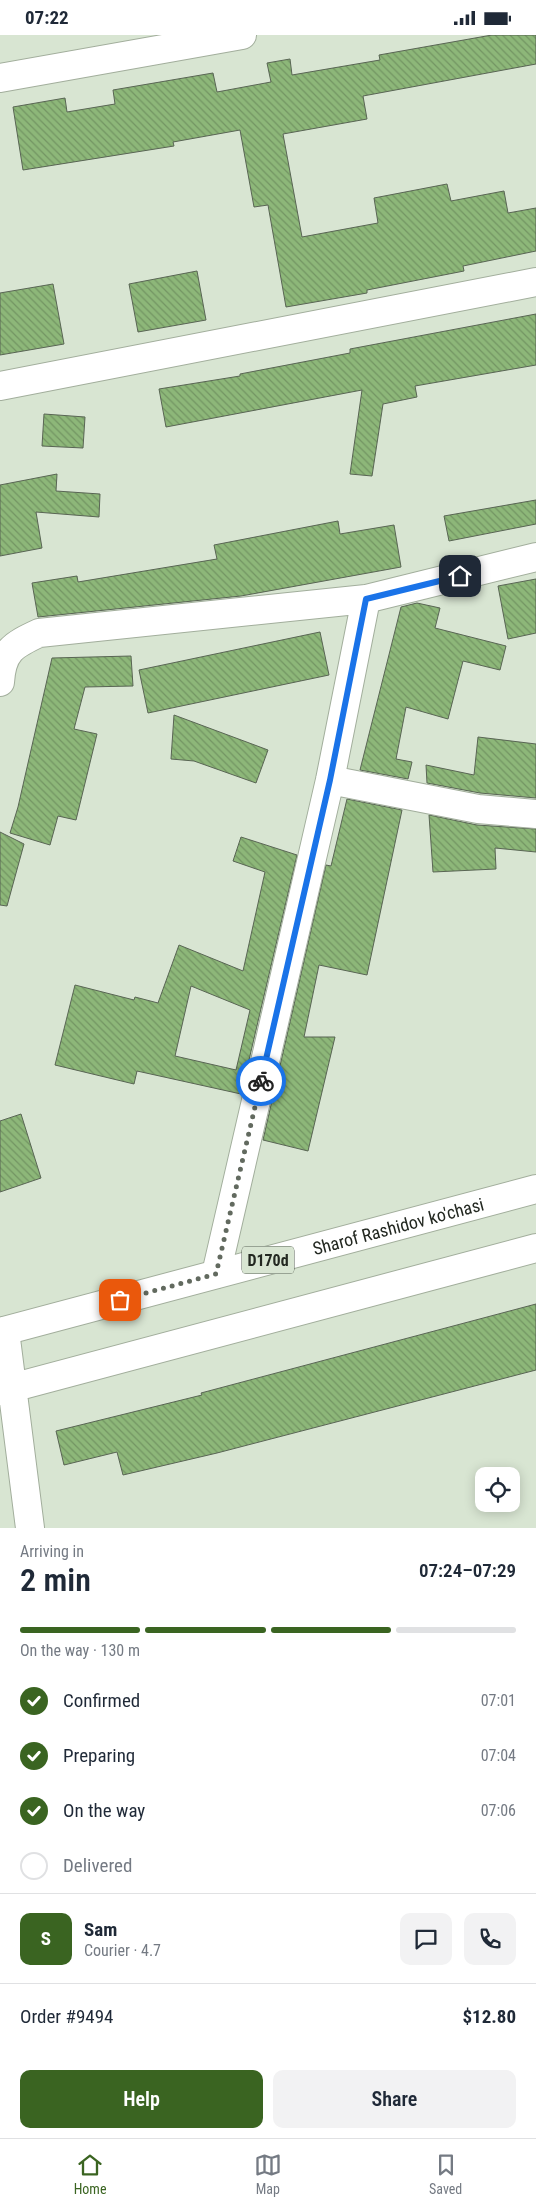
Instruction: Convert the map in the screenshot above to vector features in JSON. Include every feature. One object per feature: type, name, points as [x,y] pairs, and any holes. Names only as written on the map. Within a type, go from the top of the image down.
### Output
[{"type":"street","points":[[0,78],[242,35]]},
{"type":"street","points":[[0,385],[536,282]]},
{"type":"street","points":[[0,682],[1,665],[15,644],[40,633],[366,599],[536,557]]},
{"type":"street","points":[[216,1274],[330,780],[366,599]]},
{"type":"street","points":[[330,780],[478,809],[536,813]]},
{"type":"street","name":"Sharof Rashidov ko'chasi","points":[[2,1331],[536,1189]]},
{"type":"street","points":[[6,1389],[536,1248]]},
{"type":"street","points":[[2,1331],[6,1389],[30,1528]]},
{"type":"building","points":[[492,35],[536,35],[536,64],[363,96],[367,119],[283,134],[302,237],[378,223],[374,198],[447,184],[451,201],[504,191],[508,213],[536,208],[536,251],[463,266],[464,271],[367,290],[367,293],[286,307],[268,205],[254,207],[240,130],[173,142],[174,146],[23,170],[13,107],[65,98],[67,112],[115,104],[113,90],[213,73],[217,92],[271,82],[267,63],[290,59],[292,75],[380,60],[379,55]]},
{"type":"building","points":[[197,271],[206,320],[138,332],[129,284]]},
{"type":"building","points":[[53,284],[64,344],[0,355],[0,293]]},
{"type":"building","points":[[536,314],[536,365],[415,386],[417,397],[383,404],[372,476],[350,474],[362,390],[166,427],[159,389],[240,376],[240,374],[350,353],[350,349]]},
{"type":"building","points":[[44,414],[85,417],[83,448],[42,446]]},
{"type":"building","points":[[57,474],[56,491],[100,494],[99,517],[36,512],[42,548],[0,556],[0,485]]},
{"type":"building","points":[[536,500],[536,524],[449,541],[444,516]]},
{"type":"building","points":[[338,521],[340,534],[394,525],[401,567],[241,596],[38,617],[32,583],[77,576],[78,582],[217,559],[214,545]]},
{"type":"building","points":[[536,579],[536,633],[508,639],[498,586]]},
{"type":"building","points":[[417,603],[440,608],[435,628],[506,646],[500,670],[463,661],[448,719],[406,707],[396,759],[412,762],[408,779],[360,770],[401,607]]},
{"type":"building","points":[[320,632],[329,675],[148,713],[139,670]]},
{"type":"building","points":[[131,656],[133,686],[85,687],[74,729],[97,734],[76,820],[58,816],[50,845],[10,833],[18,807],[52,658]]},
{"type":"building","points":[[174,715],[268,750],[256,783],[194,761],[171,759]]},
{"type":"building","points":[[478,737],[536,744],[536,798],[480,793],[427,783],[426,765],[474,775]]},
{"type":"building","points":[[347,799],[402,810],[367,975],[319,965],[304,1037],[335,1037],[308,1151],[263,1140],[326,865],[331,866]]},
{"type":"building","points":[[429,815],[477,825],[536,829],[536,852],[495,848],[496,869],[433,872]]},
{"type":"building","points":[[0,832],[24,844],[7,906],[0,905]]},
{"type":"building","points":[[241,837],[297,855],[241,1094],[137,1071],[134,1084],[55,1065],[75,985],[134,1000],[135,997],[158,1003],[179,945],[243,971],[265,872],[233,861]],"holes":[[[191,986],[250,1010],[236,1070],[175,1056]]]},
{"type":"building","points":[[21,1114],[41,1178],[0,1192],[0,1121]]},
{"type":"building","points":[[536,1304],[536,1370],[217,1453],[123,1475],[117,1452],[64,1465],[56,1431],[202,1395],[201,1393]]},
{"type":"way so far","points":[[120,1300],[216,1274],[261,1081]]},
{"type":"route","points":[[261,1081],[330,780],[366,599],[460,576]]}]
